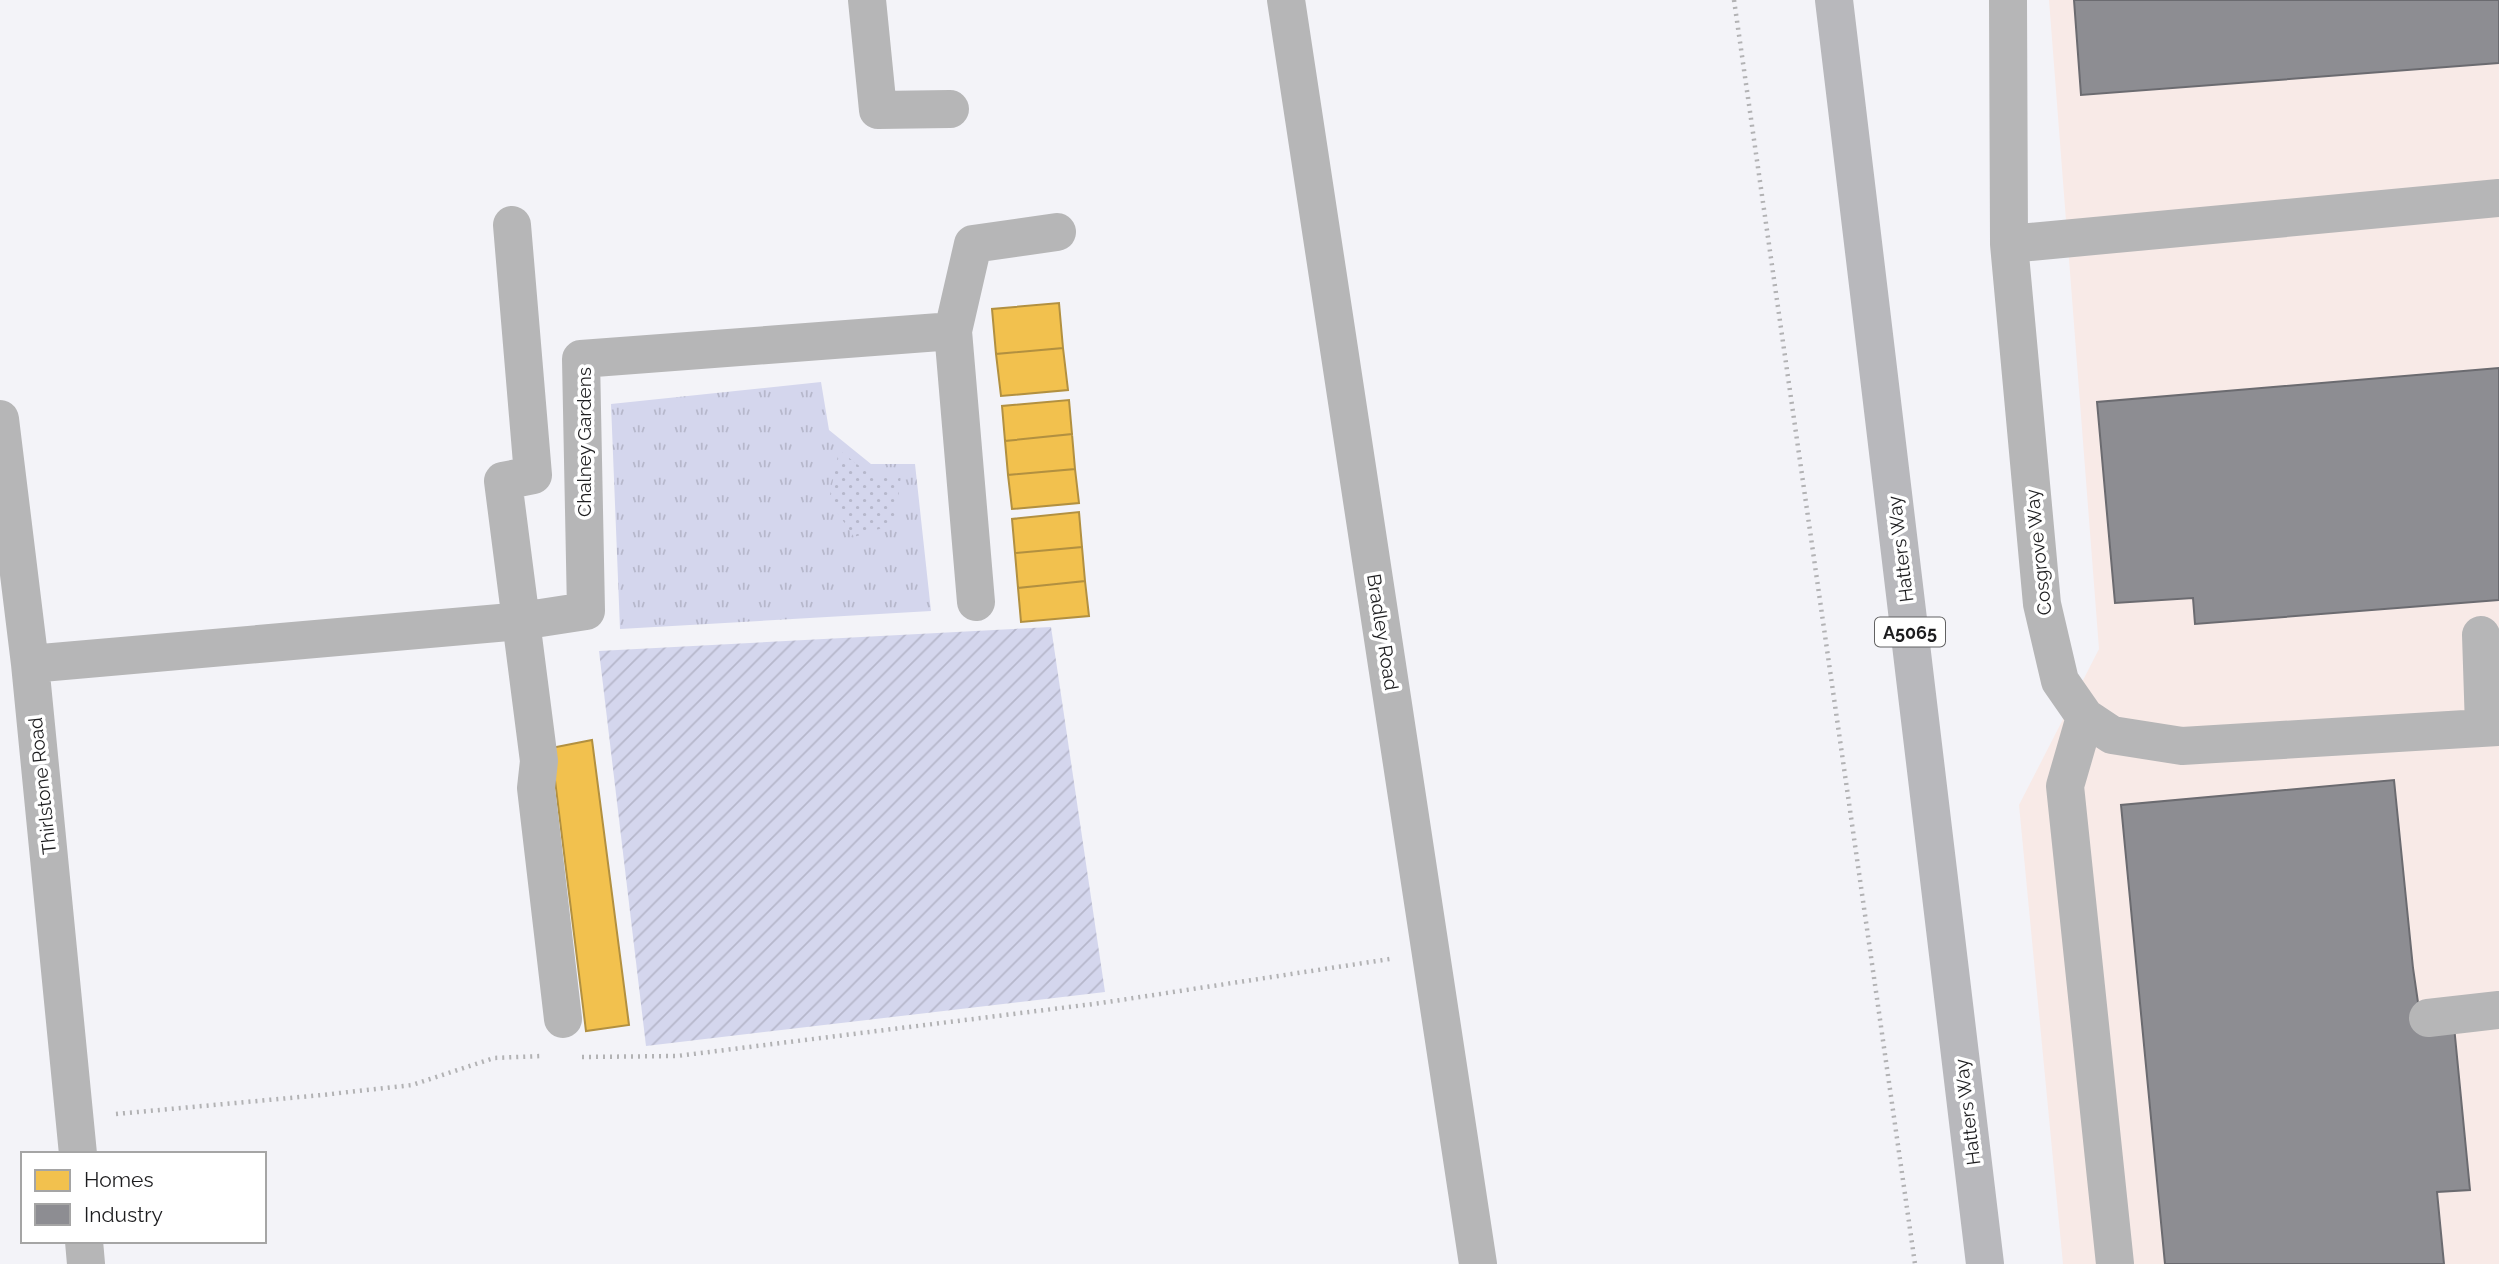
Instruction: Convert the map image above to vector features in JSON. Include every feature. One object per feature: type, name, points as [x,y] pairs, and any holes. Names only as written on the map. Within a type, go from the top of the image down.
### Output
[{"type":"main road","name":"Hatters Way","points":[[1834,0],[1986,1264]]},
{"type":"street","points":[[867,0],[878,110],[950,109]]},
{"type":"street","name":"Bradley Road","points":[[1286,0],[1478,1264]]},
{"type":"street","name":"Cosgrove Way","points":[[2008,0],[2009,244],[2042,604],[2060,681],[2085,717],[2112,735],[2182,746],[2491,727]]},
{"type":"street","points":[[2009,244],[2499,198]]},
{"type":"street","points":[[512,225],[533,475],[503,481],[539,761],[536,788],[563,1019]]},
{"type":"street","points":[[976,602],[953,331],[972,244],[1057,232]]},
{"type":"street","name":"Chalney Gardens","points":[[30,664],[522,621],[586,611],[580,359],[953,331]]},
{"type":"street","name":"Thirlstone Road","points":[[0,419],[30,664],[76,1136]]},
{"type":"street","points":[[2481,635],[2491,727]]},
{"type":"street","points":[[2085,717],[2066,786],[2115,1264]]},
{"type":"street","points":[[2428,1018],[2499,1010]]},
{"type":"street","points":[[84,1243],[86,1264]]},
{"type":"path","points":[[1734,0],[1915,1264]]},
{"type":"path","points":[[577,1057],[691,1054],[1101,1003],[1432,953]]},
{"type":"path","points":[[76,1136],[322,1095],[412,1085],[494,1058],[552,1056]]},
{"type":"shaded area","points":[[2049,0],[2499,0],[2499,1264],[2063,1264],[2019,805],[2099,649]]},
{"type":"green space","points":[[821,382],[829,430],[871,464],[915,464],[931,611],[620,629],[611,404]]},
{"type":"green space","points":[[839,450],[872,476],[901,475],[895,524],[854,537],[829,500]]},
{"type":"green space","points":[[1051,627],[1105,992],[646,1046],[599,651]]},
{"type":"building: Homes","points":[[1059,303],[1063,348],[996,354],[992,309]]},
{"type":"building: Homes","points":[[1063,348],[1068,390],[1001,396],[996,354]]},
{"type":"building: Homes","points":[[1069,400],[1072,434],[1005,441],[1002,406]]},
{"type":"building: Homes","points":[[1072,434],[1075,469],[1008,475],[1005,441]]},
{"type":"building: Homes","points":[[1075,469],[1079,503],[1012,509],[1008,475]]},
{"type":"building: Homes","points":[[1079,512],[1082,547],[1015,553],[1012,519]]},
{"type":"building: Homes","points":[[1082,547],[1085,581],[1018,588],[1015,553]]},
{"type":"building: Homes","points":[[1085,581],[1089,616],[1021,622],[1018,588]]},
{"type":"building: Homes","points":[[592,740],[629,1025],[586,1031],[551,748]]},
{"type":"building: Industry","points":[[2074,0],[2499,0],[2499,63],[2081,95]]},
{"type":"building: Industry","points":[[2499,368],[2499,600],[2195,624],[2193,598],[2115,603],[2097,402]]},
{"type":"building: Industry","points":[[2394,780],[2422,1030],[2454,1026],[2470,1190],[2437,1192],[2444,1264],[2165,1264],[2121,805]]}]
